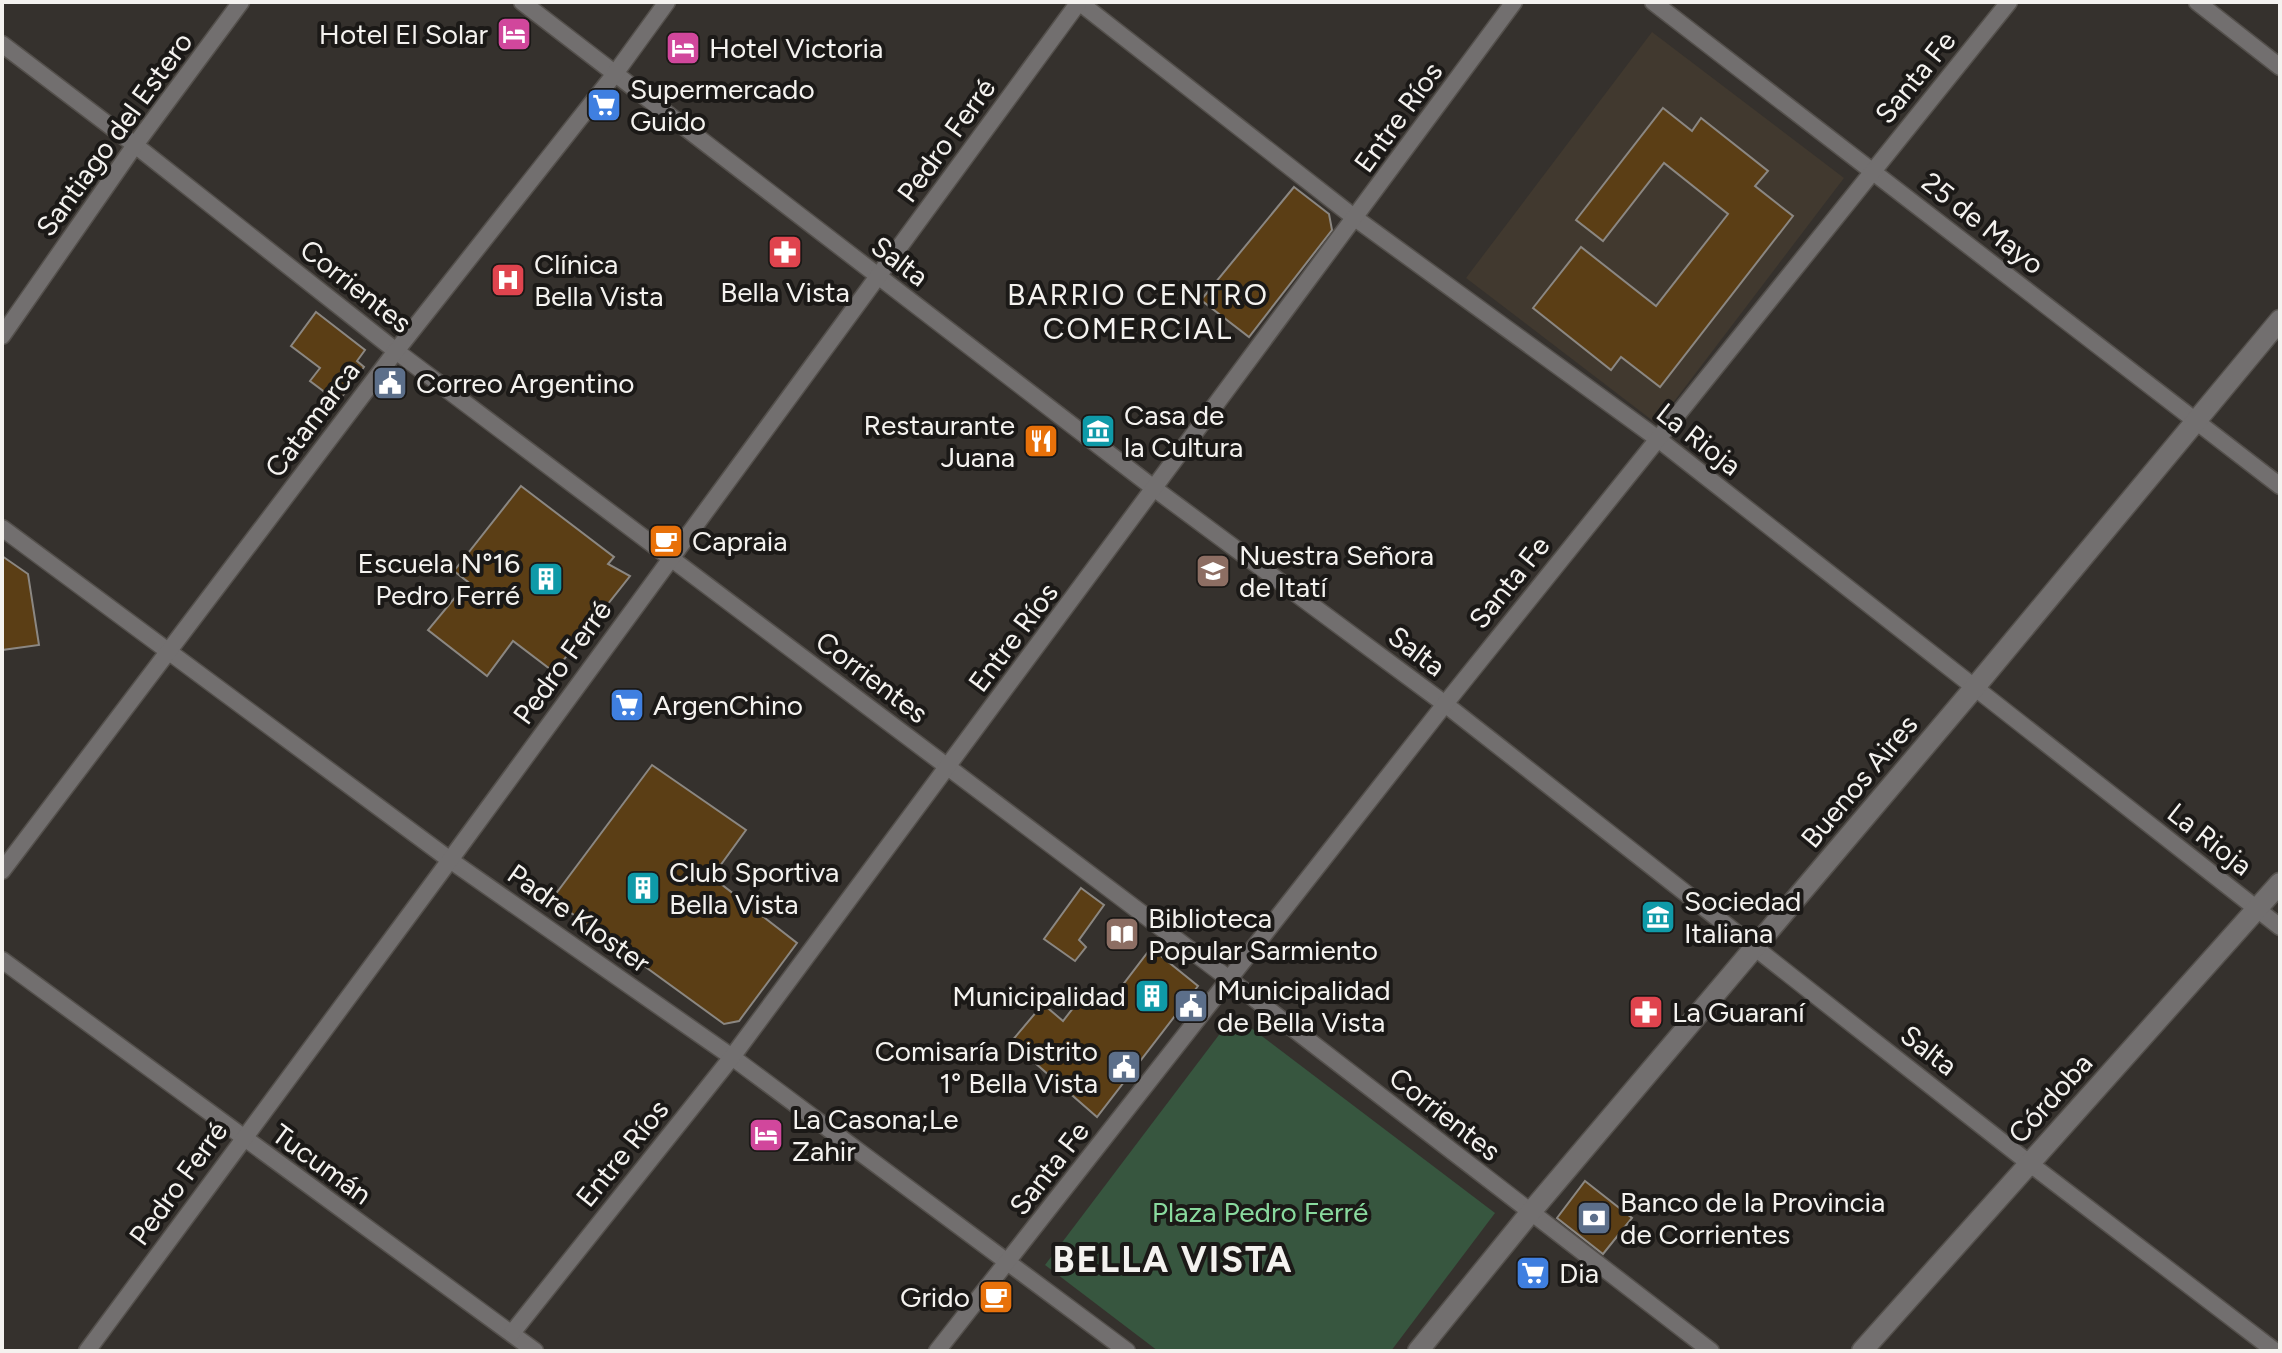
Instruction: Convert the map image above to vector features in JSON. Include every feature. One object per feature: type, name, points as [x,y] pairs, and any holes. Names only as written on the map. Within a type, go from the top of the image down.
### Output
[{"type":"street","name":"Santiago del Estero","points":[[2,336],[135,145],[241,2]]},
{"type":"street","name":"Salta","points":[[522,2],[1155,489],[1445,704],[2029,1163],[2275,1351]]},
{"type":"street","name":"Catamarca","points":[[2,871],[396,351],[614,75],[667,2]]},
{"type":"street","name":"La Rioja","points":[[1079,2],[1355,218],[1658,439],[2280,927]]},
{"type":"street","name":"Pedro Ferré","points":[[87,1351],[1079,2]]},
{"type":"street","name":"Entre Ríos","points":[[512,1333],[732,1057],[1514,2]]},
{"type":"street","name":"25 de Mayo","points":[[1653,2],[2280,486]]},
{"type":"street","name":"Santa Fe","points":[[937,1351],[1445,704],[2009,2]]},
{"type":"street","points":[[2197,2],[2280,67]]},
{"type":"street","name":"Corrientes","points":[[2,44],[396,351],[1229,979],[1711,1351]]},
{"type":"street","name":"Buenos Aires","points":[[1418,1351],[1530,1213],[1975,687],[2280,320]]},
{"type":"street","name":"Padre Kloster","points":[[2,528],[450,860],[732,1057],[1127,1351]]},
{"type":"street","name":"Córdoba","points":[[1862,1351],[2280,883]]},
{"type":"street","name":"Tucumán","points":[[2,960],[535,1351]]},
{"type":"shaded area","points":[[1652,32],[1844,178],[1657,424],[1466,278]]},
{"type":"green space","name":"Plaza Pedro Ferré","points":[[1234,1015],[1495,1213],[1391,1351],[1158,1351],[1045,1265]]},
{"type":"building","points":[[1663,108],[1692,131],[1701,118],[1768,171],[1755,186],[1793,216],[1660,387],[1621,357],[1611,370],[1533,308],[1581,247],[1656,306],[1728,214],[1664,163],[1603,241],[1576,220]]},
{"type":"building","points":[[1294,187],[1329,214],[1332,230],[1249,337],[1201,300]]},
{"type":"building","name":"Correo Argentino","points":[[316,312],[365,350],[357,361],[364,367],[338,402],[310,381],[320,368],[291,346]]},
{"type":"building","name":"Escuela N°16 Pedro Ferré","points":[[521,486],[614,557],[608,564],[630,576],[554,672],[513,641],[487,676],[428,630],[468,582],[454,571]]},
{"type":"building","points":[[2,556],[28,574],[39,645],[2,650]]},
{"type":"building","name":"Club Sportiva Bella Vista","points":[[652,765],[746,830],[712,877],[797,943],[739,1021],[724,1024],[552,899]]},
{"type":"building","name":"Biblioteca Popular Sarmiento","points":[[1081,888],[1104,905],[1079,940],[1086,947],[1075,961],[1044,939]]},
{"type":"building","points":[[1151,948],[1198,986],[1097,1117],[1011,1042],[1043,1004],[1063,1021],[1085,993],[1105,1008]]},
{"type":"building","name":"Banco de la Provincia de Corrientes","points":[[1585,1181],[1632,1218],[1603,1254],[1557,1218]]},
{"type":"place","name":"Hotel El Solar","points":[[514,34]]},
{"type":"place","name":"Hotel Victoria","points":[[683,48]]},
{"type":"place","name":"Supermercado Guido","points":[[604,105]]},
{"type":"place","name":"Bella Vista","points":[[785,252]]},
{"type":"place","name":"Clínica Bella Vista","points":[[508,280]]},
{"type":"place","name":"Correo Argentino","points":[[390,383]]},
{"type":"place","name":"Casa de la Cultura","points":[[1098,431]]},
{"type":"place","name":"Restaurante Juana","points":[[1041,441]]},
{"type":"place","name":"Capraia","points":[[666,541]]},
{"type":"place","name":"Nuestra Señora de Itatí","points":[[1213,571]]},
{"type":"place","name":"Escuela N°16 Pedro Ferré","points":[[546,579]]},
{"type":"place","name":"ArgenChino","points":[[627,705]]},
{"type":"place","name":"Club Sportiva Bella Vista","points":[[643,888]]},
{"type":"place","name":"Sociedad Italiana","points":[[1658,917]]},
{"type":"place","name":"Biblioteca Popular Sarmiento","points":[[1122,934]]},
{"type":"place","name":"Municipalidad","points":[[1152,996]]},
{"type":"place","name":"Municipalidad de Bella Vista","points":[[1191,1006]]},
{"type":"place","name":"La Guaraní","points":[[1646,1012]]},
{"type":"place","name":"Comisaría Distrito 1° Bella Vista","points":[[1124,1067]]},
{"type":"place","name":"La Casona;Le Zahir","points":[[766,1135]]},
{"type":"place","name":"Banco de la Provincia de Corrientes","points":[[1594,1218]]},
{"type":"place","name":"Dia","points":[[1533,1273]]},
{"type":"place","name":"Grido","points":[[996,1297]]},
{"type":"district","name":"BARRIO CENTRO COMERCIAL","points":[[1138,311]]},
{"type":"district","name":"BELLA VISTA","points":[[1173,1259]]}]
